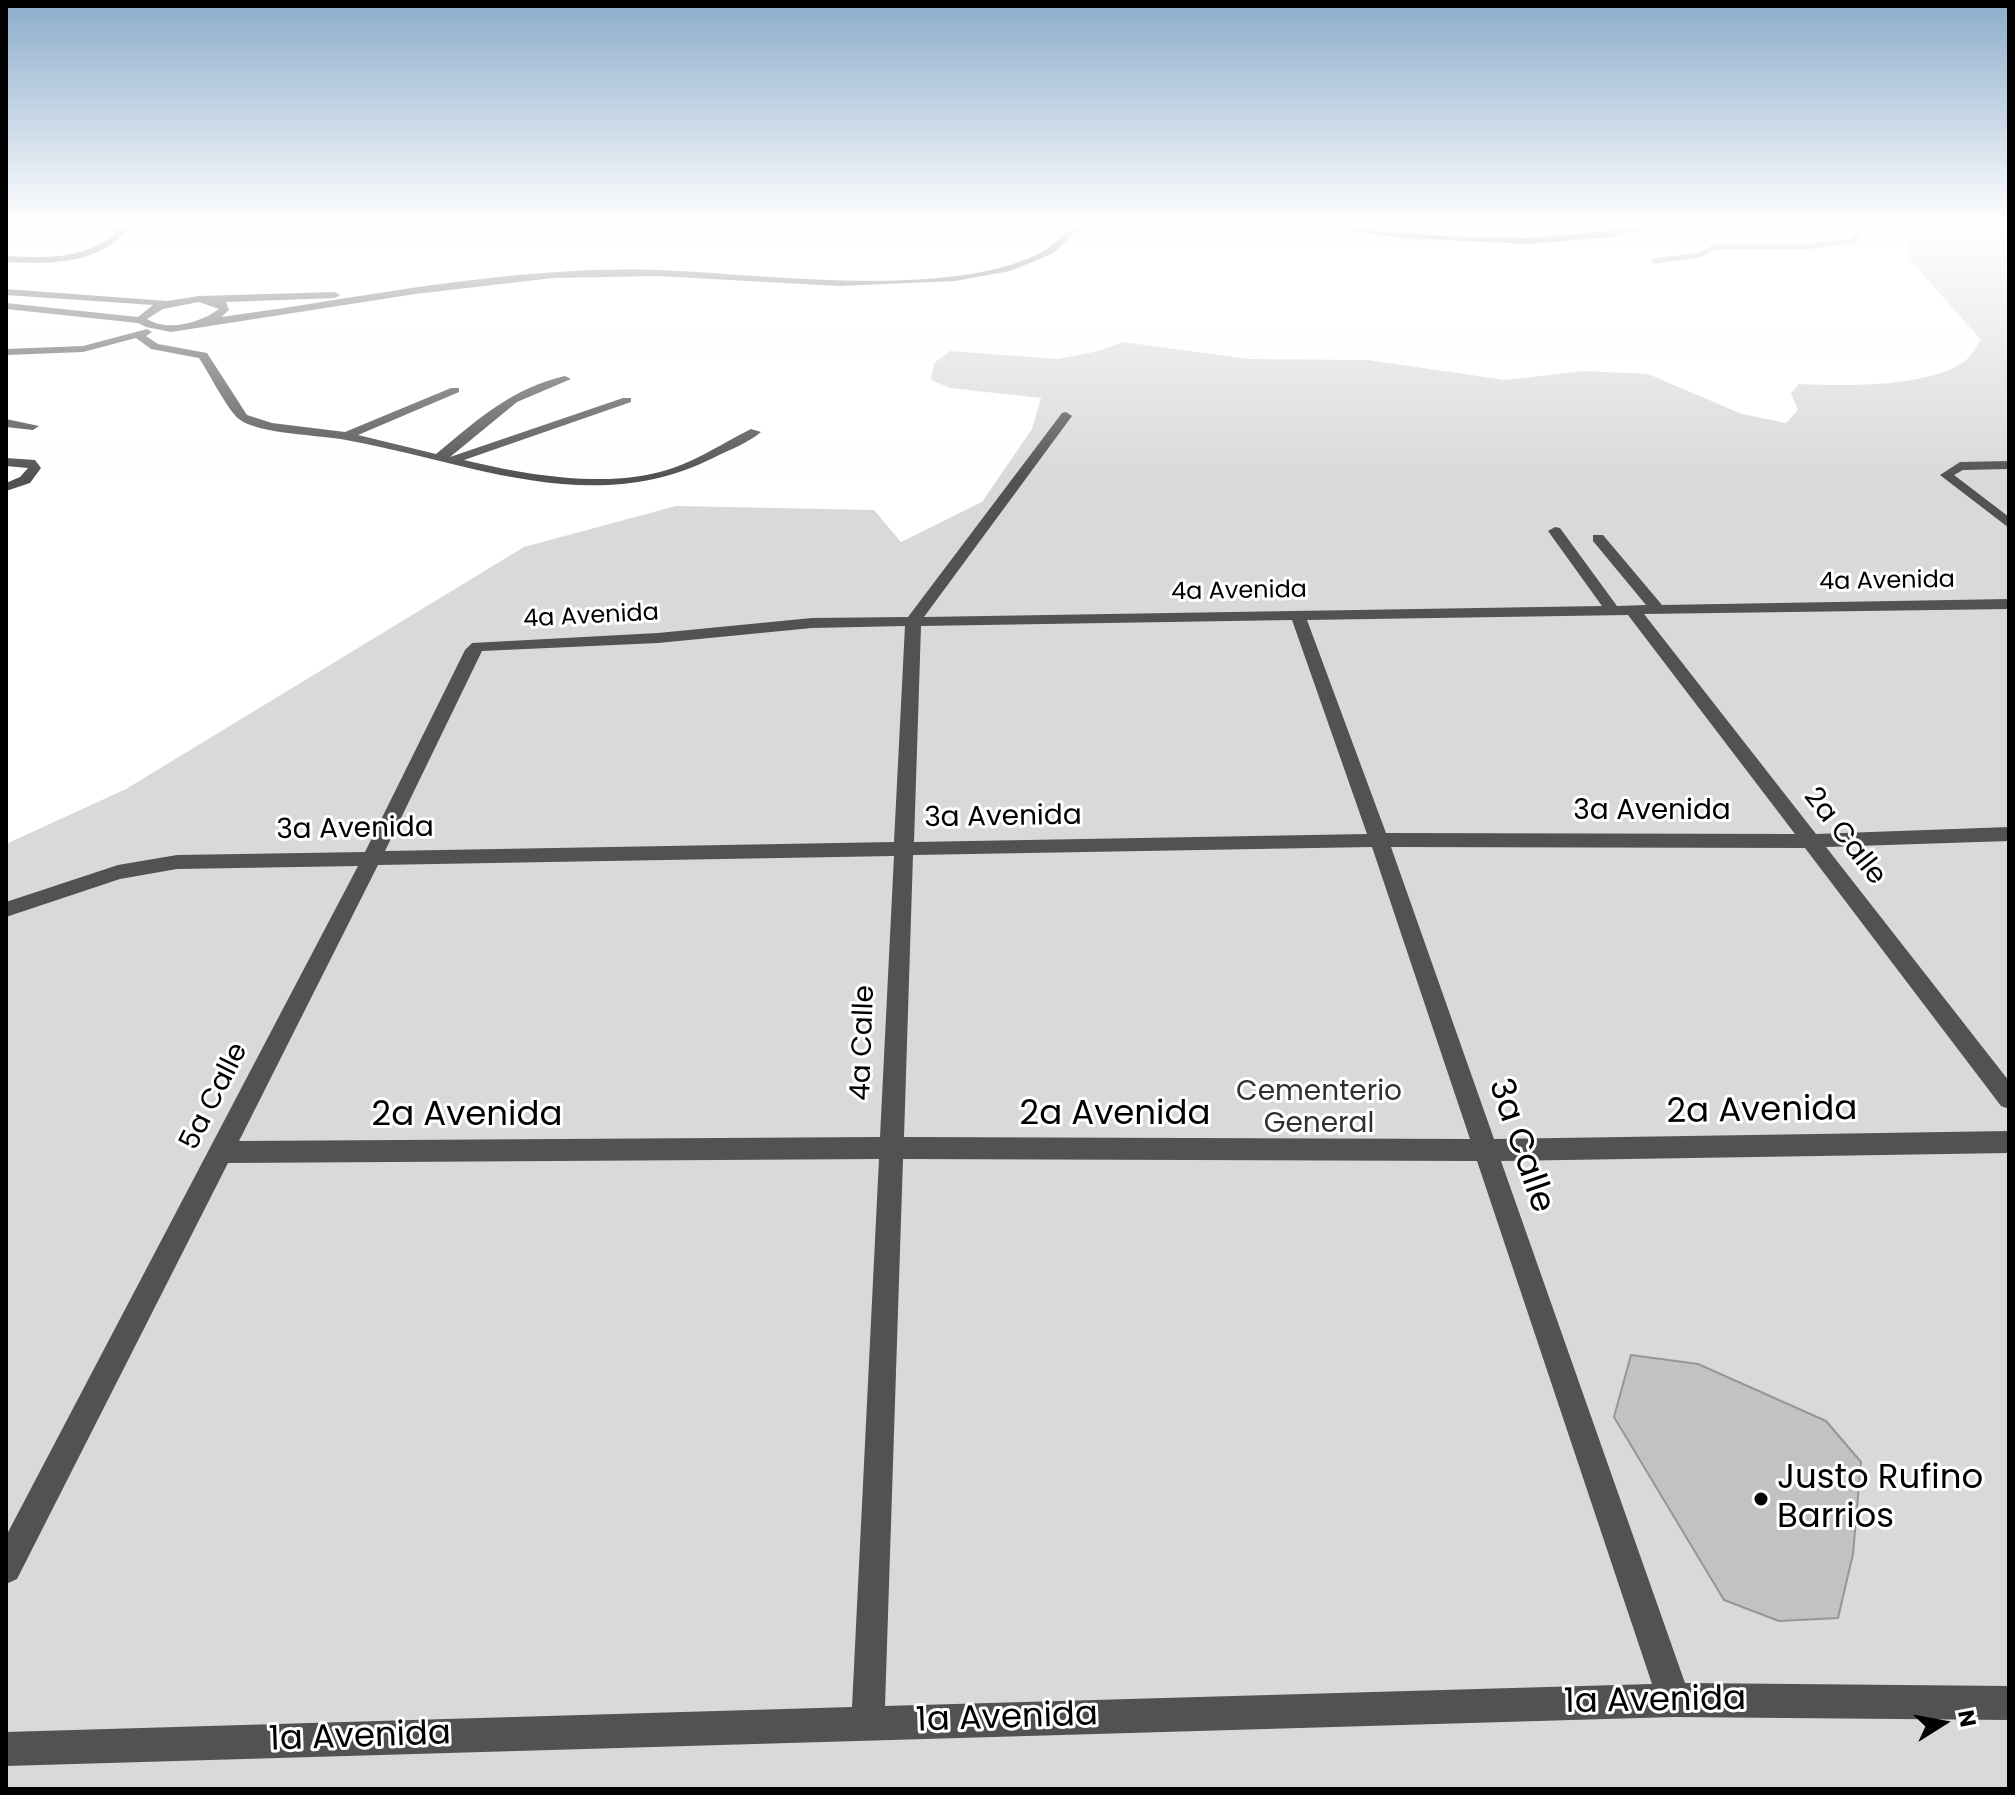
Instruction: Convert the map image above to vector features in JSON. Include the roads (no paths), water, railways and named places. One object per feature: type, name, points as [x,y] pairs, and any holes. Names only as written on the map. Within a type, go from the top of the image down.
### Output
[{"type":"lane","points":[[42,310],[141,320],[144,324],[160,327],[292,310]]},
{"type":"lane","points":[[141,320],[154,310]]},
{"type":"lane","points":[[186,325],[210,319],[224,310]]},
{"type":"lane","points":[[83,349],[160,327]]},
{"type":"lane","points":[[138,335],[155,347]]},
{"type":"lane","points":[[6,352],[155,347],[203,355],[243,417],[270,426],[346,436],[444,460],[572,483],[641,479],[677,471],[755,432]]},
{"type":"lane","points":[[444,460],[521,393],[537,385],[565,379]]},
{"type":"lane","points":[[346,436],[455,390]]},
{"type":"lane","points":[[444,460],[627,400]]},
{"type":"lane","points":[[913,621],[1066,416]]},
{"type":"lane","points":[[6,423],[33,426]]},
{"type":"lane","points":[[6,462],[31,463],[35,468],[25,480],[6,487]]},
{"type":"lane","points":[[2009,465],[1960,466],[1946,475],[2009,524]]},
{"type":"lane","name":"2a Calle","points":[[1555,531],[1812,841],[2009,1099]]},
{"type":"lane","points":[[1598,538],[1658,610]]},
{"type":"lane","name":"4a Avenida","points":[[473,650],[488,645],[603,642],[812,623],[2009,604]]},
{"type":"lane","name":"3a Calle","points":[[1298,615],[1379,840],[1674,1700]]},
{"type":"lane","name":"4a Calle","points":[[868,1722],[913,621]]},
{"type":"lane","name":"5a Calle","points":[[6,1568],[372,858],[473,650]]},
{"type":"lane","name":"3a Avenida","points":[[6,910],[87,881],[149,865],[177,862],[1379,840],[1812,841],[2009,834]]},
{"type":"lane","name":"2a Avenida","points":[[220,1152],[890,1148],[1486,1150],[2009,1142]]},
{"type":"lane","name":"1a Avenida","points":[[6,1749],[1674,1700],[2009,1703]]},
{"type":"place","name":"Justo Rufino Barrios","points":[[1761,1499]]},
{"type":"park label","name":"Cementerio General","points":[[1319,1109]]}]
